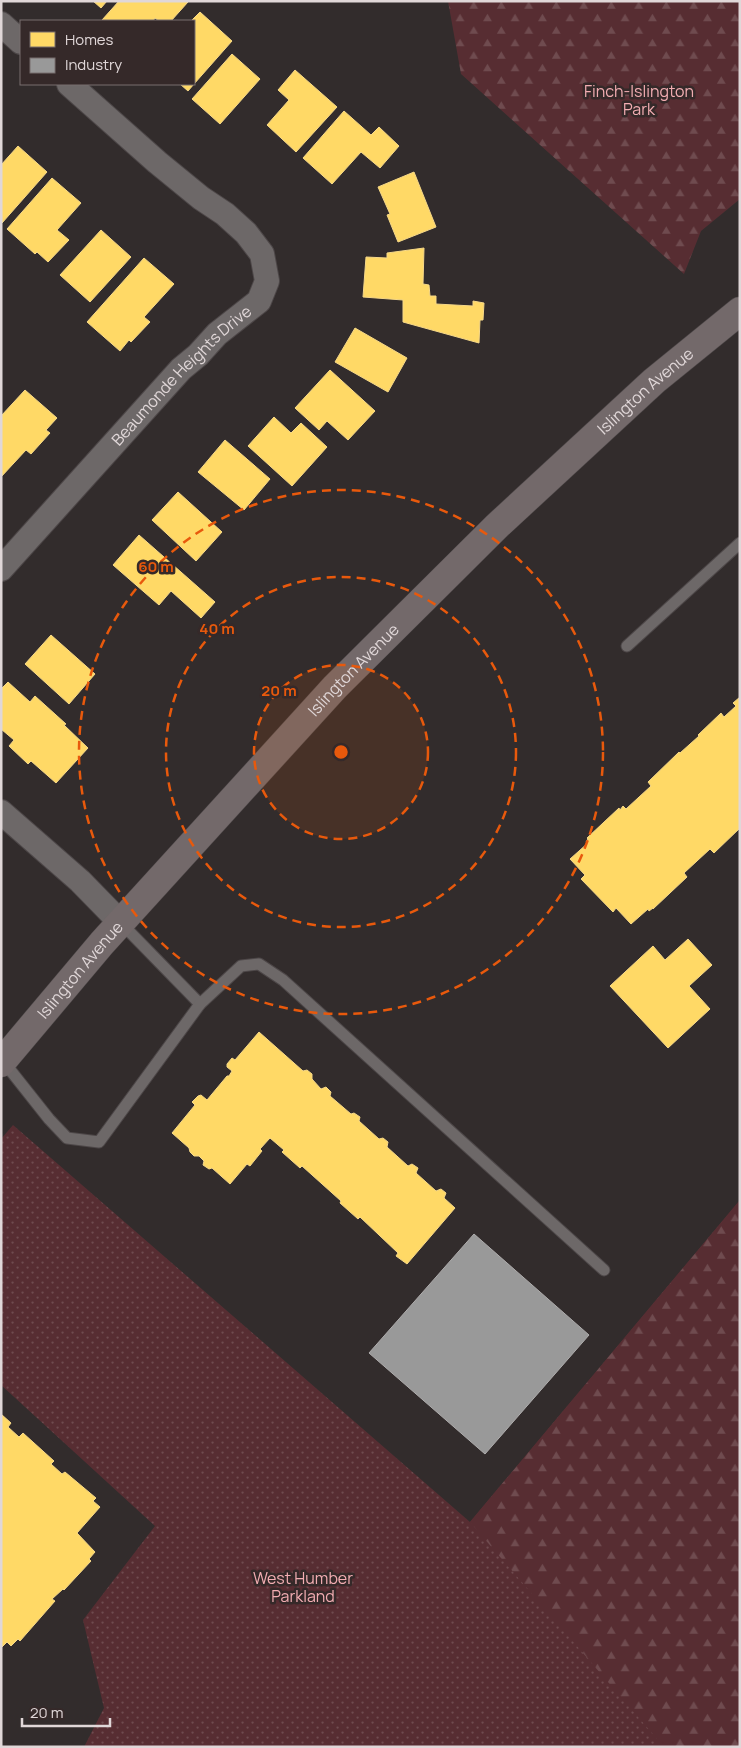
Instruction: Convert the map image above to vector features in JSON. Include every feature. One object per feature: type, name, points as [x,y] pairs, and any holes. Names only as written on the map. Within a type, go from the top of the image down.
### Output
[{"type":"main road","name":"Islington Avenue","points":[[2,1062],[102,943],[349,673],[497,526],[654,381],[740,311]]},
{"type":"street","points":[[1,24],[20,41]]},
{"type":"street","name":"Beaumonde Heights Drive","points":[[1,569],[181,369],[217,334],[259,301],[267,281],[262,254],[246,233],[225,214],[201,198],[157,162],[69,85]]},
{"type":"street","points":[[1,812],[80,881],[121,923]]},
{"type":"lane","points":[[627,646],[740,543]]},
{"type":"lane","points":[[121,923],[200,1004]]},
{"type":"lane","points":[[2,1062],[67,1138],[99,1142],[200,1004],[241,966],[259,964],[284,980],[604,1270]]},
{"type":"green space","name":"Finch-Islington Park","points":[[448,1],[740,1],[740,199],[701,231],[684,274],[461,74]]},
{"type":"green space","name":"West Humber Parkland","points":[[13,1125],[470,1522],[740,1200],[740,1747],[84,1747],[104,1708],[83,1620],[155,1526],[1,1385],[1,1139]]},
{"type":"green space","points":[[740,1200],[740,1747],[664,1747],[470,1522]]},
{"type":"building: Homes","points":[[93,1],[107,1],[101,8]]},
{"type":"building: Homes","points":[[119,1],[188,2],[172,20],[158,20],[155,18],[154,20],[102,20]]},
{"type":"building: Homes","points":[[200,12],[232,41],[195,83],[195,20],[192,20]]},
{"type":"building: Homes","points":[[232,54],[260,79],[220,124],[192,99]]},
{"type":"building: Homes","points":[[295,70],[337,107],[296,152],[267,125],[289,100],[278,90]]},
{"type":"building: Homes","points":[[181,85],[193,85],[188,91]]},
{"type":"building: Homes","points":[[344,111],[371,135],[379,127],[399,146],[380,168],[361,152],[332,184],[303,158]]},
{"type":"building: Homes","points":[[18,146],[47,172],[2,223],[1,165]]},
{"type":"building: Homes","points":[[414,172],[436,227],[398,242],[387,215],[390,214],[378,187]]},
{"type":"building: Homes","points":[[52,178],[81,203],[57,230],[69,240],[48,262],[37,252],[35,254],[7,229]]},
{"type":"building: Homes","points":[[101,230],[131,257],[90,302],[60,275]]},
{"type":"building: Homes","points":[[424,248],[423,284],[429,285],[430,296],[436,296],[436,304],[473,306],[473,301],[484,303],[483,320],[480,320],[479,343],[403,322],[403,300],[363,297],[366,257],[387,258],[387,253]]},
{"type":"building: Homes","points":[[144,258],[174,284],[144,317],[150,322],[131,342],[129,340],[120,351],[87,322]]},
{"type":"building: Homes","points":[[355,328],[407,358],[388,392],[335,362]]},
{"type":"building: Homes","points":[[330,370],[375,411],[348,440],[327,421],[319,430],[295,408]]},
{"type":"building: Homes","points":[[25,390],[57,418],[46,430],[50,433],[31,454],[26,450],[1,477],[1,416]]},
{"type":"building: Homes","points":[[274,417],[291,433],[301,423],[327,447],[292,486],[248,446]]},
{"type":"building: Homes","points":[[225,440],[270,479],[244,510],[198,472]]},
{"type":"building: Homes","points":[[178,492],[222,532],[196,561],[152,520]]},
{"type":"building: Homes","points":[[139,535],[215,602],[201,618],[171,591],[159,605],[113,565]]},
{"type":"building: Homes","points":[[51,635],[95,674],[69,704],[25,664]]},
{"type":"building: Homes","points":[[8,682],[30,702],[35,696],[66,724],[64,725],[88,748],[56,783],[31,761],[28,764],[9,746],[14,740],[1,729],[1,689]]},
{"type":"building: Homes","points":[[740,697],[740,828],[714,853],[710,849],[684,873],[687,877],[653,909],[649,911],[648,909],[631,924],[616,908],[613,912],[581,879],[585,875],[570,859],[588,843],[586,842],[587,838],[619,808],[620,810],[623,806],[626,809],[651,786],[648,782],[679,752],[699,736],[721,713],[724,717],[736,706],[733,703]]},
{"type":"building: Homes","points":[[688,939],[712,965],[689,986],[710,1009],[668,1048],[610,986],[653,946],[665,960]]},
{"type":"building: Homes","points":[[259,1032],[303,1071],[307,1070],[312,1074],[312,1079],[321,1089],[326,1087],[331,1092],[330,1096],[351,1114],[354,1113],[360,1117],[359,1121],[379,1139],[383,1138],[388,1142],[387,1147],[408,1166],[412,1164],[418,1168],[416,1173],[436,1191],[441,1189],[446,1193],[444,1198],[455,1208],[407,1264],[396,1256],[398,1253],[360,1217],[358,1219],[302,1166],[300,1168],[282,1152],[284,1150],[270,1138],[260,1149],[262,1151],[250,1166],[247,1164],[230,1184],[212,1168],[209,1169],[203,1165],[204,1161],[199,1156],[194,1156],[189,1148],[172,1133],[195,1105],[192,1102],[198,1096],[201,1095],[207,1100],[229,1076],[232,1071],[227,1067],[227,1064],[232,1058],[235,1060]]},
{"type":"building: Homes","points":[[1,1414],[11,1423],[8,1427],[19,1437],[23,1433],[54,1461],[51,1464],[62,1474],[65,1472],[96,1498],[93,1501],[100,1507],[77,1533],[95,1552],[89,1559],[91,1561],[64,1590],[52,1599],[55,1601],[20,1641],[18,1639],[11,1646],[7,1642],[1,1648]]},
{"type":"building: Industry","points":[[474,1234],[589,1335],[485,1454],[369,1353]]}]
